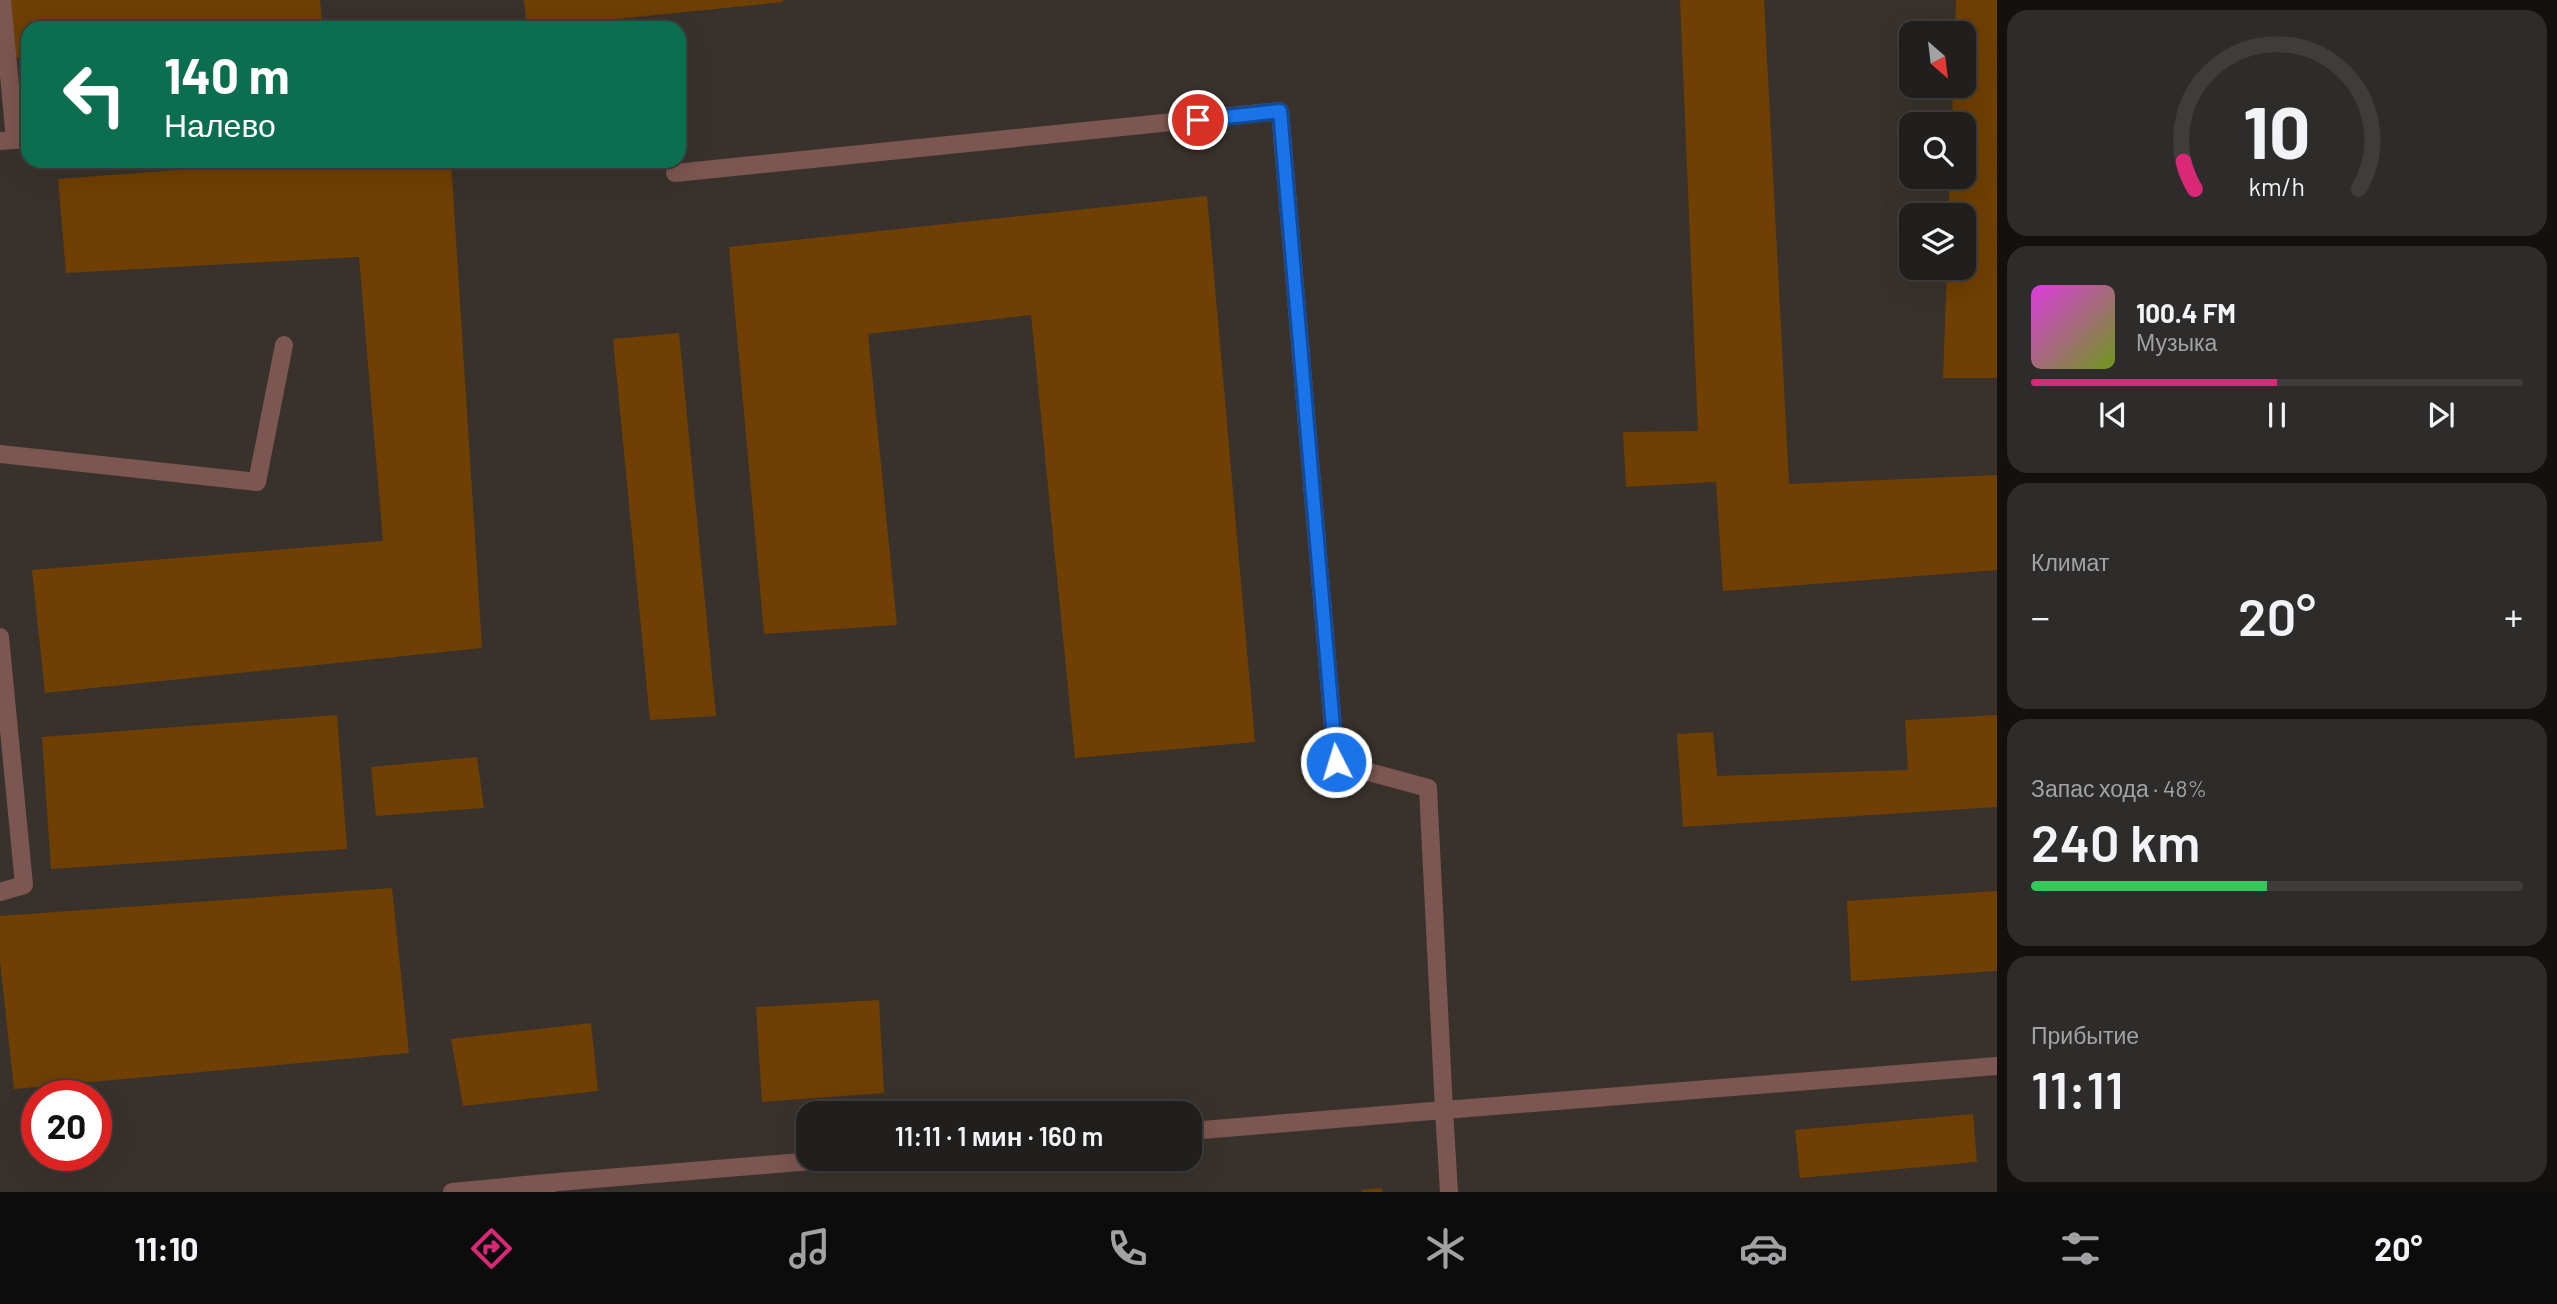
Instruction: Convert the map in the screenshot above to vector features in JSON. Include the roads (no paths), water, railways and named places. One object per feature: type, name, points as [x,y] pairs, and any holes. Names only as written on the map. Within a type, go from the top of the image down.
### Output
[{"type":"lane","points":[[2,0],[14,140]]},
{"type":"lane","points":[[675,173],[1280,111],[1336,762],[1428,788],[1450,1192]]},
{"type":"lane","points":[[0,454],[257,482],[284,345]]},
{"type":"lane","points":[[0,637],[24,885],[0,892]]},
{"type":"lane","points":[[1202,1130],[1997,1066]]},
{"type":"lane","points":[[452,1192],[547,1188],[796,1163]]}]
